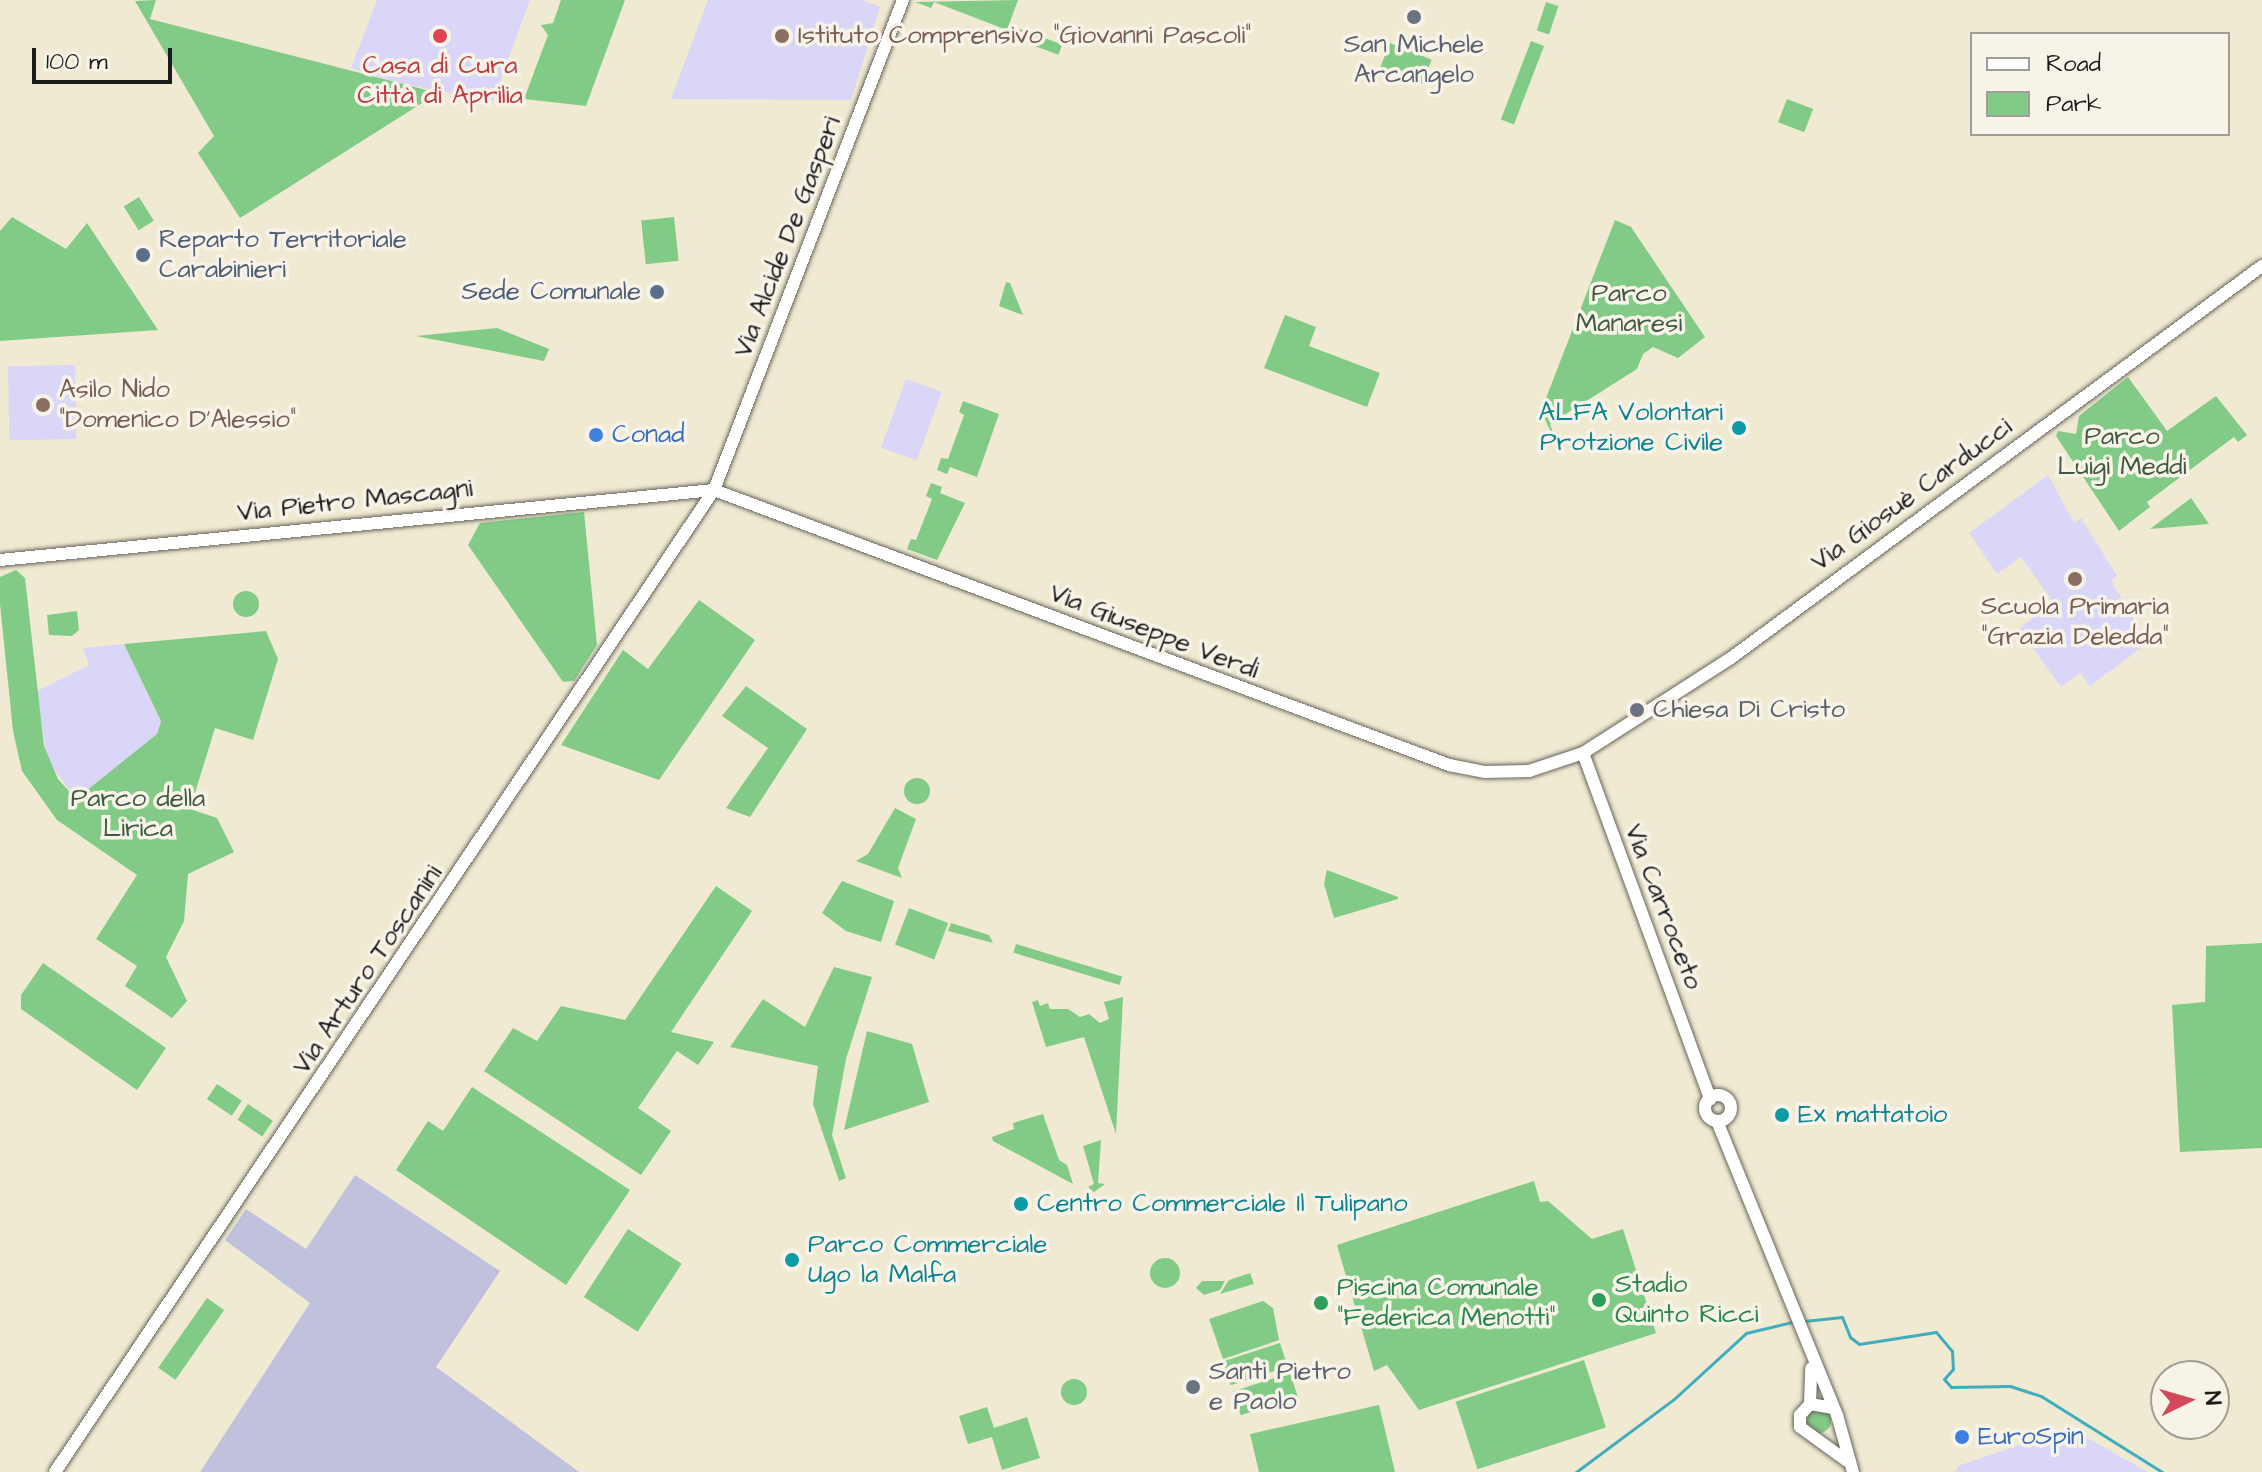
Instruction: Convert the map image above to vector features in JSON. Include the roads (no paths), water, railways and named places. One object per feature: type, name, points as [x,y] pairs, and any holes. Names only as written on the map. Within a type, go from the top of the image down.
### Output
[{"type":"street","name":"Via Alcide De Gasperi","points":[[714,490],[903,0]]},
{"type":"street","name":"Via Giosuè Carducci","points":[[1583,753],[1731,658],[2262,266]]},
{"type":"street","name":"Via Pietro Mascagni","points":[[0,560],[714,490]]},
{"type":"street","name":"Via Giuseppe Verdi","points":[[714,490],[1459,768],[1529,771],[1583,753]]},
{"type":"street","name":"Via Arturo Toscanini","points":[[55,1472],[714,490]]},
{"type":"street","name":"Via Carroceto","points":[[1583,753],[1714,1097]]},
{"type":"street","points":[[1729,1142],[1729,1100],[1714,1097],[1706,1112],[1717,1121],[1729,1142],[1811,1361],[1836,1415],[1852,1470]]},
{"type":"street","points":[[1717,1121],[1730,1115]]},
{"type":"street","points":[[1810,1404],[1811,1361]]},
{"type":"street","points":[[1836,1415],[1824,1402],[1810,1404],[1800,1415],[1800,1427],[1809,1438],[1820,1440],[1852,1470]]},
{"type":"street","points":[[1820,1440],[1833,1433],[1836,1415]]},
{"type":"waterway","points":[[1804,1321],[1842,1317],[1850,1337],[1859,1344],[1936,1332],[1952,1351],[1953,1369],[1944,1379],[1951,1387],[2010,1386],[2041,1396],[2162,1472]]},
{"type":"waterway","points":[[1576,1472],[1674,1399],[1746,1333],[1796,1321]]},
{"type":"place","name":"San Michele Arcangelo","points":[[1414,17]]},
{"type":"place","name":"Casa di Cura Città di Aprilia","points":[[440,36]]},
{"type":"place","name":"Istituto Comprensivo \"Giovanni Pascoli\"","points":[[782,36]]},
{"type":"place","name":"Reparto Territoriale Carabinieri","points":[[143,255]]},
{"type":"place","name":"Sede Comunale","points":[[657,292]]},
{"type":"place","name":"Asilo Nido \"Domenico D'Alessio\"","points":[[43,405]]},
{"type":"place","name":"ALFA Volontari Protzione Civile","points":[[1739,428]]},
{"type":"place","name":"Conad","points":[[596,435]]},
{"type":"place","name":"Scuola Primaria \"Grazia Deledda\"","points":[[2075,579]]},
{"type":"place","name":"Chiesa Di Cristo","points":[[1637,710]]},
{"type":"place","name":"Ex mattatoio","points":[[1782,1115]]},
{"type":"place","name":"Centro Commerciale Il Tulipano","points":[[1021,1204]]},
{"type":"place","name":"Parco Commerciale Ugo la Malfa","points":[[792,1260]]},
{"type":"place","name":"Stadio Quinto Ricci","points":[[1599,1300]]},
{"type":"place","name":"Piscina Comunale \"Federica Menotti\"","points":[[1321,1303]]},
{"type":"place","name":"Santi Pietro e Paolo","points":[[1193,1387]]},
{"type":"place","name":"EuroSpin","points":[[1962,1437]]},
{"type":"park label","name":"Parco Manaresi","points":[[1629,309]]},
{"type":"park label","name":"Parco Luigi Meddi","points":[[2122,452]]},
{"type":"park label","name":"Parco della Lirica","points":[[138,814]]}]
